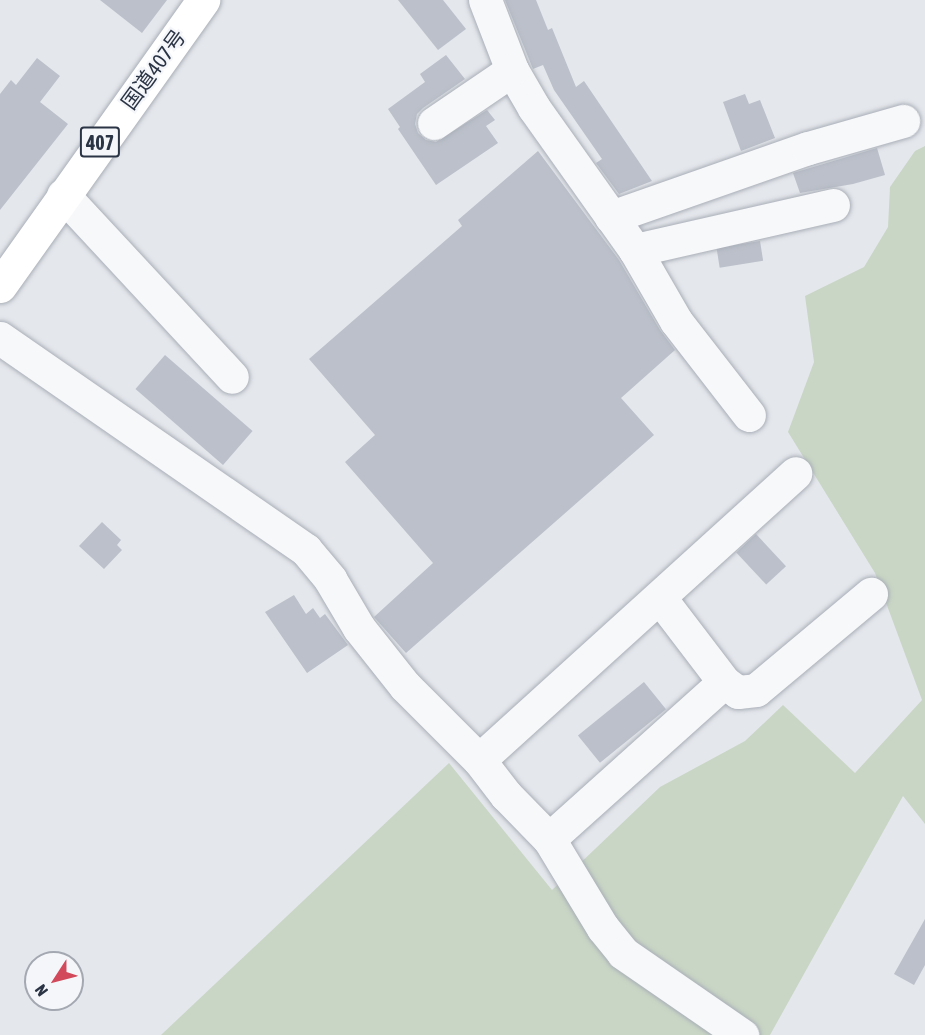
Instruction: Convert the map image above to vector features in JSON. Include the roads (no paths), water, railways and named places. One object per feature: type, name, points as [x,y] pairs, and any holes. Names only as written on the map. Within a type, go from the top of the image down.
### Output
[{"type":"highway","name":"国道407号","points":[[0,285],[203,0]]},
{"type":"street","points":[[485,0],[512,70],[534,108],[635,250],[676,321],[750,414]]},
{"type":"street","points":[[434,123],[512,70]]},
{"type":"street","points":[[611,217],[786,155],[903,121]]},
{"type":"street","points":[[63,195],[232,377]]},
{"type":"street","points":[[635,250],[833,205]]},
{"type":"street","points":[[0,338],[306,550],[330,579],[359,628],[405,686],[479,760],[506,795],[549,839],[603,928],[623,952],[742,1035]]},
{"type":"street","points":[[479,760],[660,598],[795,472]]},
{"type":"street","points":[[660,598],[724,682],[738,692],[756,690],[871,594]]},
{"type":"street","points":[[549,839],[724,682]]}]
